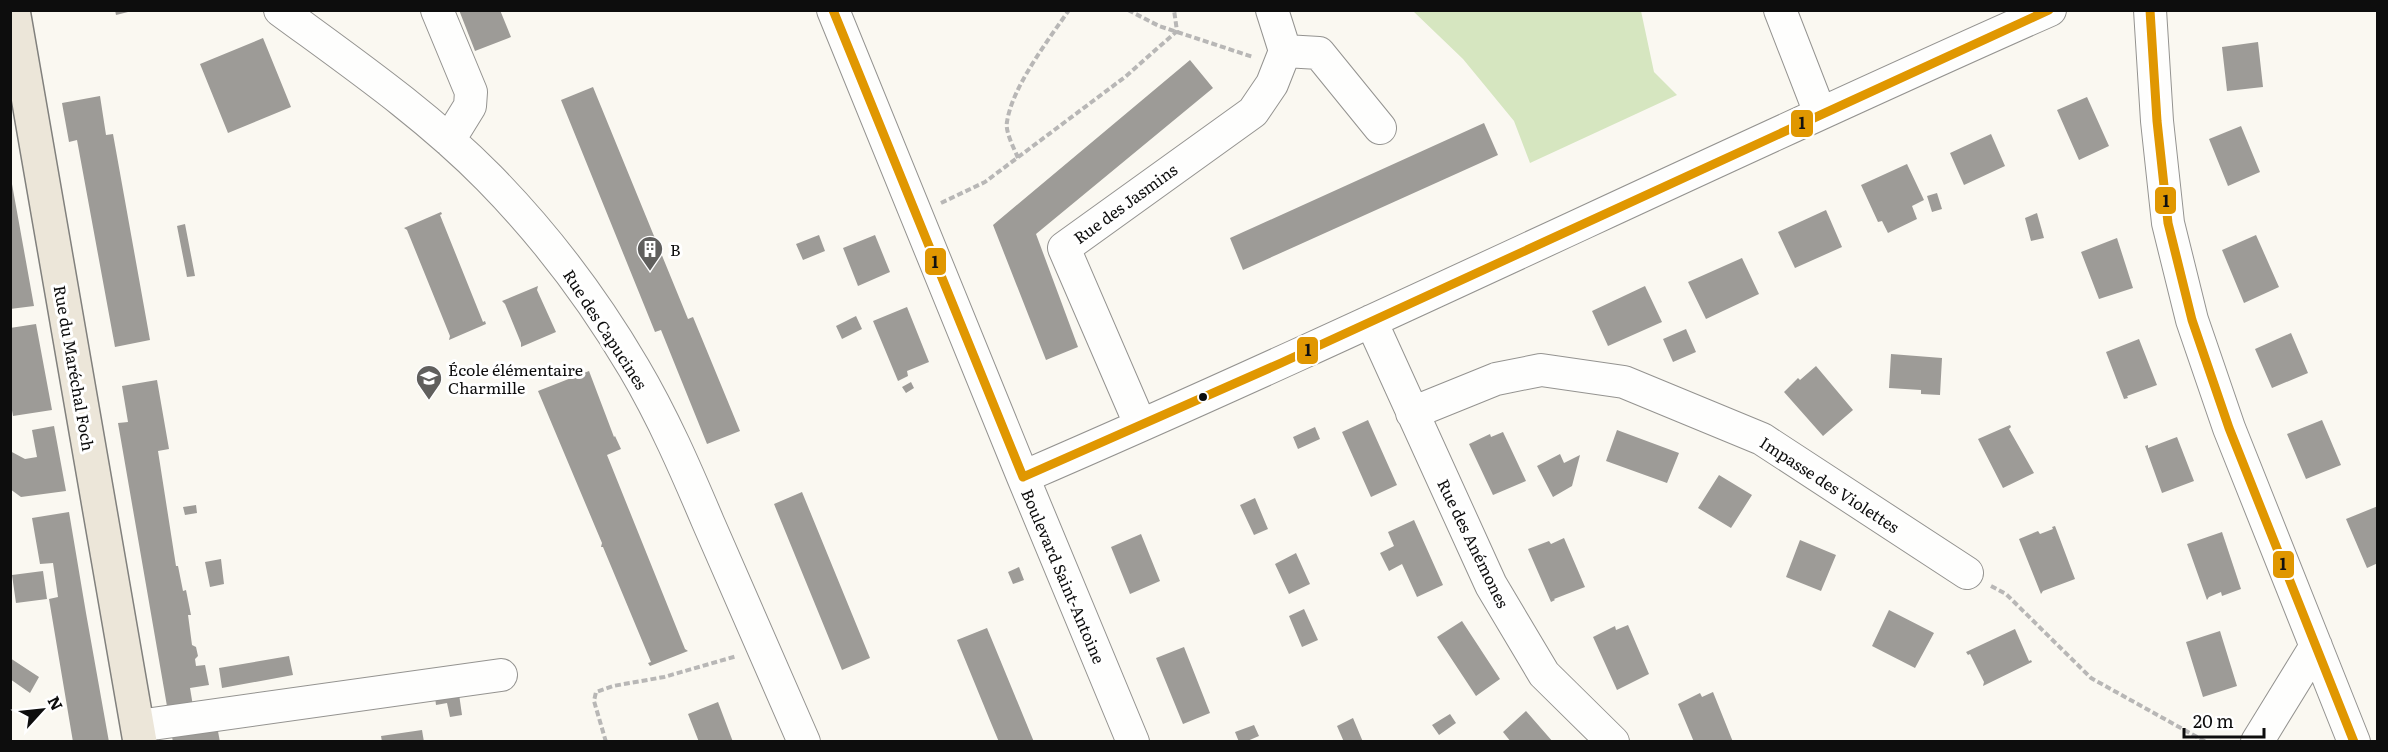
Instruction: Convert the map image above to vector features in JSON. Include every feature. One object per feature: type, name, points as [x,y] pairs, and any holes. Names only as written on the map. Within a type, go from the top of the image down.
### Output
[{"type":"main road","name":"Rue du Maréchal Foch","points":[[13,10],[139,734]]},
{"type":"street","name":"Rue des Capucines","points":[[280,10],[356,65],[449,140],[489,178],[537,231],[582,288],[634,368],[685,467],[804,741]]},
{"type":"street","points":[[437,10],[471,92],[470,106],[449,140]]},
{"type":"street","name":"Boulevard Saint-Antoine","points":[[833,10],[1133,741]]},
{"type":"street","points":[[1272,10],[1285,51],[1319,53],[1380,128]]},
{"type":"street","points":[[1780,10],[1820,114]]},
{"type":"street","points":[[1023,477],[1371,321],[2050,10]]},
{"type":"street","points":[[2150,10],[2157,121],[2168,223],[2192,320],[2229,428],[2354,741]]},
{"type":"street","name":"Rue des Jasmins","points":[[1140,424],[1064,248],[1253,112],[1272,84],[1285,51]]},
{"type":"street","name":"Rue des Anémones","points":[[1371,321],[1491,585],[1544,675],[1613,741]]},
{"type":"street","name":"Impasse des Violettes","points":[[1412,413],[1496,379],[1541,370],[1624,382],[1762,439],[1967,573]]},
{"type":"street","points":[[2257,741],[2316,646]]},
{"type":"street","name":"Rue du Maréchal Foch","points":[[139,734],[501,675]]},
{"type":"path","points":[[1018,158],[1006,123],[1019,89],[1069,10]]},
{"type":"path","points":[[1128,10],[1159,26],[1254,57],[1285,51]]},
{"type":"path","points":[[1174,10],[1177,31]]},
{"type":"path","points":[[916,214],[985,182],[1125,77],[1177,31]]},
{"type":"path","points":[[1967,573],[2006,594],[2091,678],[2205,741]]},
{"type":"path","points":[[606,741],[594,701],[596,692],[613,686],[630,685],[676,674],[741,655]]},
{"type":"green space","points":[[1413,11],[1641,11],[1654,72],[1677,95],[1530,163],[1514,121],[1463,59]]},
{"type":"building","points":[[115,10],[132,10],[132,11],[116,15]]},
{"type":"building","points":[[459,10],[500,10],[511,37],[475,51]]},
{"type":"building","points":[[263,38],[291,107],[228,133],[200,64]]},
{"type":"building","points":[[2258,42],[2263,87],[2227,91],[2222,47]]},
{"type":"building","points":[[1190,60],[1213,88],[1036,234],[1078,347],[1046,360],[993,225]]},
{"type":"building","name":"B","points":[[593,87],[688,319],[693,317],[740,431],[707,444],[661,330],[655,332],[561,100]]},
{"type":"building","points":[[100,96],[106,135],[113,134],[150,340],[115,347],[77,140],[69,142],[62,103]]},
{"type":"building","points":[[2087,97],[2109,146],[2079,160],[2057,110]]},
{"type":"building","points":[[1484,123],[1498,155],[1243,270],[1230,238]]},
{"type":"building","points":[[2241,126],[2260,172],[2228,186],[2209,139]]},
{"type":"building","points":[[1991,134],[2005,166],[1964,185],[1950,153]]},
{"type":"building","points":[[1907,164],[1924,200],[1912,206],[1917,219],[1888,233],[1882,221],[1878,222],[1861,185]]},
{"type":"building","points":[[10,173],[34,306],[10,309]]},
{"type":"building","points":[[1937,193],[1942,209],[1932,212],[1927,196]]},
{"type":"building","points":[[1826,210],[1842,247],[1795,268],[1778,232]]},
{"type":"building","points":[[441,212],[440,215],[483,322],[485,321],[486,324],[449,340],[450,336],[407,230],[404,228]]},
{"type":"building","points":[[2037,213],[2044,238],[2031,241],[2025,218]]},
{"type":"building","points":[[185,224],[195,276],[187,277],[177,226]]},
{"type":"building","points":[[819,235],[825,251],[803,260],[796,244]]},
{"type":"building","points":[[875,235],[890,272],[858,286],[843,248]]},
{"type":"building","points":[[2256,235],[2279,287],[2244,303],[2222,250]]},
{"type":"building","points":[[2117,238],[2133,288],[2099,299],[2081,252]]},
{"type":"building","points":[[1742,258],[1759,294],[1706,319],[1688,282]]},
{"type":"building","points":[[538,286],[537,290],[556,332],[521,347],[502,301]]},
{"type":"building","points":[[1645,286],[1662,322],[1608,346],[1592,311]]},
{"type":"building","points":[[907,307],[929,362],[907,371],[908,376],[898,381],[873,321]]},
{"type":"building","points":[[856,316],[862,329],[842,339],[836,326]]},
{"type":"building","points":[[36,324],[52,410],[13,416],[10,399],[10,328]]},
{"type":"building","points":[[1686,329],[1696,352],[1673,362],[1663,339]]},
{"type":"building","points":[[2291,333],[2308,373],[2272,388],[2255,349]]},
{"type":"building","points":[[2139,339],[2157,385],[2124,399],[2106,352]]},
{"type":"building","points":[[1891,354],[1942,358],[1940,395],[1921,394],[1921,390],[1889,388]]},
{"type":"building","points":[[1816,366],[1853,410],[1823,436],[1784,392],[1798,378],[1800,380]]},
{"type":"building","points":[[589,371],[614,437],[621,449],[607,455],[685,649],[688,651],[650,666],[648,663],[651,662],[603,547],[601,547],[602,543],[538,391]]},
{"type":"building","points":[[157,380],[169,449],[158,451],[176,566],[178,566],[183,591],[186,590],[191,615],[188,615],[192,645],[196,647],[198,656],[195,659],[196,666],[205,665],[209,685],[190,688],[193,706],[168,712],[118,423],[128,422],[122,386]]},
{"type":"building","points":[[911,382],[914,388],[906,393],[902,387]]},
{"type":"building","points":[[1368,420],[1397,485],[1371,497],[1342,432]]},
{"type":"building","points":[[2322,420],[2341,465],[2306,479],[2287,434]]},
{"type":"building","points":[[2010,425],[2009,429],[2034,473],[2003,488],[1978,439]]},
{"type":"building","points":[[54,426],[66,491],[21,497],[10,489],[10,451],[25,459],[37,457],[32,430]]},
{"type":"building","points":[[1315,427],[1320,439],[1298,449],[1293,437]]},
{"type":"building","points":[[1617,430],[1679,453],[1667,483],[1606,461]]},
{"type":"building","points":[[1503,432],[1526,481],[1493,495],[1469,444],[1490,434],[1491,437]]},
{"type":"building","points":[[2177,437],[2194,481],[2162,493],[2145,446],[2148,445],[2148,448]]},
{"type":"building","points":[[1560,454],[1564,463],[1580,455],[1572,486],[1553,497],[1537,466]]},
{"type":"building","points":[[1719,475],[1752,495],[1731,528],[1698,508]]},
{"type":"building","points":[[802,492],[870,658],[842,670],[774,504]]},
{"type":"building","points":[[1255,498],[1268,529],[1254,535],[1240,505]]},
{"type":"building","points":[[196,505],[197,513],[185,515],[183,507]]},
{"type":"building","points":[[2378,506],[2378,563],[2367,568],[2346,519]]},
{"type":"building","points":[[69,512],[109,742],[73,742],[49,599],[58,597],[53,563],[40,564],[32,518]]},
{"type":"building","points":[[1414,520],[1443,585],[1417,597],[1402,564],[1389,571],[1380,553],[1394,546],[1388,532]]},
{"type":"building","points":[[2055,526],[2075,579],[2043,591],[2041,594],[2019,539],[2038,531],[2040,534]]},
{"type":"building","points":[[2222,532],[2241,589],[2222,596],[2221,592],[2207,600],[2187,544]]},
{"type":"building","points":[[1141,534],[1160,581],[1130,594],[1111,547]]},
{"type":"building","points":[[1564,538],[1585,587],[1551,602],[1528,549],[1549,541],[1551,544]]},
{"type":"building","points":[[1800,540],[1836,555],[1821,591],[1786,577]]},
{"type":"building","points":[[1296,553],[1310,584],[1289,594],[1275,564]]},
{"type":"building","points":[[221,559],[224,584],[210,587],[205,562]]},
{"type":"building","points":[[1019,567],[1024,580],[1013,584],[1008,572]]},
{"type":"building","points":[[43,571],[47,599],[16,603],[12,575]]},
{"type":"building","points":[[1304,609],[1318,640],[1302,647],[1289,616]]},
{"type":"building","points":[[1889,610],[1934,633],[1915,668],[1872,646]]},
{"type":"building","points":[[1462,621],[1500,679],[1476,696],[1437,637]]},
{"type":"building","points":[[1628,625],[1649,674],[1617,690],[1593,637],[1615,626],[1616,630]]},
{"type":"building","points":[[987,628],[1034,742],[999,742],[991,723],[957,640]]},
{"type":"building","points":[[2015,629],[2029,661],[2032,662],[1983,686],[1984,682],[1970,654],[1966,652]]},
{"type":"building","points":[[2220,631],[2237,686],[2203,697],[2186,642]]},
{"type":"building","points":[[1184,647],[1210,713],[1183,724],[1156,658]]},
{"type":"building","points":[[289,656],[293,675],[222,688],[219,668]]},
{"type":"building","points":[[10,658],[39,677],[30,693],[10,679]]},
{"type":"building","points":[[1713,692],[1733,742],[1694,742],[1678,704],[1700,693],[1702,697]]},
{"type":"building","points":[[459,694],[462,715],[450,717],[447,703],[436,705],[435,697]]},
{"type":"building","points":[[718,702],[733,742],[699,742],[688,714]]},
{"type":"building","points":[[1526,711],[1553,742],[1511,742],[1503,732]]},
{"type":"building","points":[[1450,714],[1456,723],[1439,735],[1432,725]]},
{"type":"building","points":[[1353,718],[1363,742],[1344,742],[1337,726]]},
{"type":"building","points":[[1254,725],[1259,736],[1239,742],[1235,732]]},
{"type":"building","points":[[217,726],[220,742],[173,742],[171,732]]},
{"type":"building","points":[[422,730],[424,742],[382,742],[381,736]]},
{"type":"transit line","name":"1","points":[[833,10],[1023,477],[1281,363],[2049,10]]},
{"type":"transit line","name":"1","points":[[2150,10],[2157,121],[2168,223],[2192,320],[2229,428],[2354,742]]},
{"type":"place","name":"B","points":[[650,272]]},
{"type":"place","name":"École élémentaire Charmille","points":[[429,401]]}]
